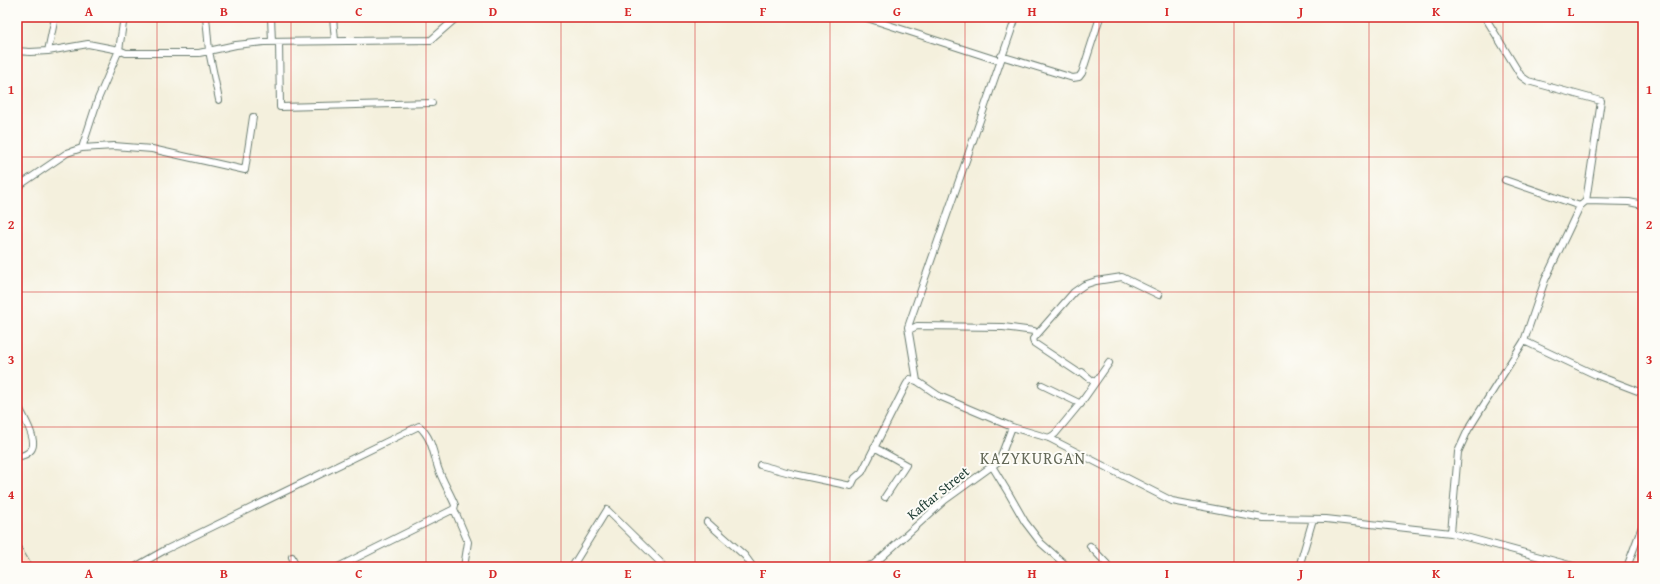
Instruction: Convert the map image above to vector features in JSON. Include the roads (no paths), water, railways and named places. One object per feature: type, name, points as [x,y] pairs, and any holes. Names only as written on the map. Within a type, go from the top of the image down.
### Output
[{"type":"main road","points":[[17,550],[27,567]]},
{"type":"street","points":[[48,51],[56,17]]},
{"type":"street","points":[[82,148],[98,99],[119,50],[124,17]]},
{"type":"street","points":[[206,17],[209,51],[219,100]]},
{"type":"street","points":[[271,17],[272,42]]},
{"type":"street","points":[[334,17],[334,41]]},
{"type":"street","points":[[17,50],[30,52],[48,51],[88,44],[119,50],[126,53],[199,53],[236,45],[272,42],[431,40],[455,19],[455,17]]},
{"type":"street","points":[[917,381],[909,330],[1016,17]]},
{"type":"street","points":[[868,18],[1001,59],[1073,78],[1079,77],[1082,74],[1100,17]]},
{"type":"street","points":[[1451,533],[1458,452],[1468,430],[1524,341],[1546,280],[1580,206],[1586,201],[1602,101],[1528,81],[1521,76],[1485,17]]},
{"type":"street","points":[[279,42],[280,107],[432,103]]},
{"type":"street","points":[[17,188],[67,153],[82,148],[114,146],[152,149],[245,170],[253,117]]},
{"type":"street","points":[[1505,180],[1580,206]]},
{"type":"street","points":[[1586,201],[1629,202],[1643,205]]},
{"type":"street","points":[[1095,383],[1082,372],[1079,373],[1034,343],[1033,339],[1074,292],[1096,281],[1122,277],[1159,295]]},
{"type":"street","points":[[909,330],[917,326],[1003,327],[1034,331],[1036,336]]},
{"type":"street","points":[[1524,341],[1596,375],[1643,393]]},
{"type":"street","points":[[1049,438],[1055,434],[1081,404],[1109,363]]},
{"type":"street","points":[[760,465],[851,486],[855,478],[862,472],[906,385],[910,380],[917,381],[939,396],[1012,427],[1049,438],[1172,501],[1263,518],[1313,519],[1451,533],[1577,567]]},
{"type":"street","points":[[1042,385],[1081,404]]},
{"type":"street","points":[[17,404],[34,442],[32,449],[27,454],[17,458]]},
{"type":"street","points":[[135,567],[165,550],[419,426],[425,432],[434,451],[438,469],[455,505],[454,509],[468,542],[464,567]]},
{"type":"street","name":"Kaftar Street","points":[[865,567],[877,565],[945,500],[999,461],[1012,427]]},
{"type":"street","points":[[874,448],[906,465],[885,497]]},
{"type":"street","points":[[992,466],[1010,494],[1025,522],[1041,543],[1068,567]]},
{"type":"street","points":[[338,567],[454,509]]},
{"type":"street","points":[[572,567],[607,510],[665,567]]},
{"type":"street","points":[[1299,567],[1313,519]]},
{"type":"street","points":[[707,522],[745,556],[753,567]]},
{"type":"street","points":[[1627,567],[1643,524]]},
{"type":"street","points":[[1090,546],[1107,564],[1105,566],[1106,567]]},
{"type":"street","points":[[292,557],[296,567]]},
{"type":"district","name":"KAZYKURGAN","points":[[1033,458]]}]
